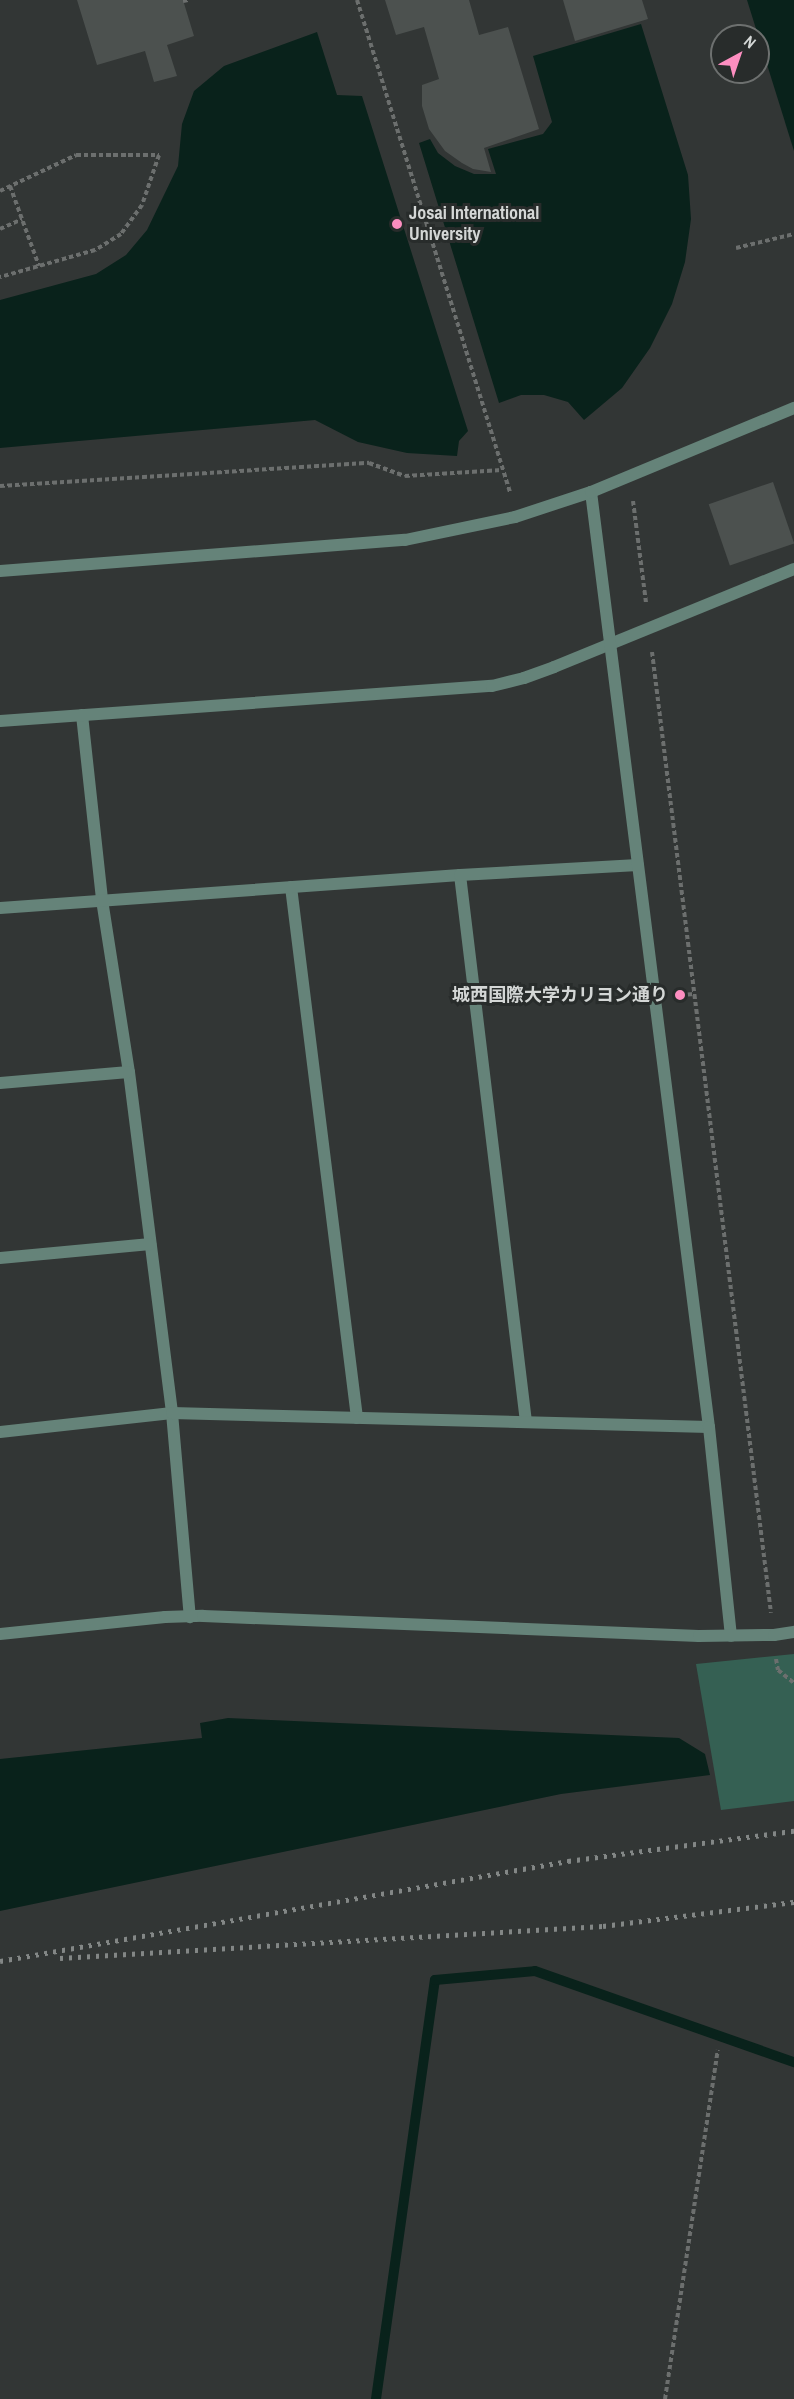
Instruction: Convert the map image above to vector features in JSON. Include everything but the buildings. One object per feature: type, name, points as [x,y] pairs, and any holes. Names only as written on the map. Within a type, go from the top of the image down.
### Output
[{"type":"street","points":[[0,571],[405,540],[515,517],[591,492],[794,408]]},
{"type":"street","points":[[591,492],[709,1427],[731,1636]]},
{"type":"street","points":[[0,721],[492,686],[524,678],[794,569]]},
{"type":"street","points":[[82,715],[102,900],[129,1072],[172,1413],[190,1617]]},
{"type":"street","points":[[0,908],[460,875],[638,865]]},
{"type":"street","points":[[460,875],[526,1422]]},
{"type":"street","points":[[291,887],[357,1418]]},
{"type":"street","points":[[0,1083],[129,1072]]},
{"type":"street","points":[[0,1258],[150,1244]]},
{"type":"street","points":[[0,1432],[172,1413],[709,1427]]},
{"type":"street","points":[[0,1634],[190,1617],[731,1636],[794,1632]]},
{"type":"path","points":[[357,0],[510,492]]},
{"type":"path","points":[[0,191],[76,155],[159,155],[142,205],[121,234],[95,250],[0,276]]},
{"type":"path","points":[[10,186],[39,266]]},
{"type":"path","points":[[0,229],[22,219]]},
{"type":"path","points":[[736,248],[794,234]]},
{"type":"path","points":[[0,486],[369,464],[405,476],[502,470]]},
{"type":"path","points":[[621,480],[633,500],[778,1670],[794,1683]]},
{"type":"path","points":[[500,496],[517,490]]},
{"type":"path","points":[[680,995],[694,994]]},
{"type":"path","points":[[665,2399],[718,2050]]},
{"type":"shaded area","points":[[747,0],[794,0],[794,151],[770,74],[770,24],[754,24]]},
{"type":"shaded area","points":[[641,24],[688,175],[691,219],[685,262],[672,304],[650,348],[622,388],[584,420],[568,402],[544,395],[521,395],[499,403],[419,143],[430,139],[438,153],[455,166],[474,174],[496,174],[488,149],[543,134],[552,122],[533,56]]},
{"type":"shaded area","points":[[317,32],[337,95],[362,96],[468,431],[459,441],[457,456],[407,453],[358,442],[315,420],[0,448],[0,300],[96,274],[126,255],[147,230],[178,166],[182,124],[194,91],[224,66]]},
{"type":"shaded area","points":[[794,1654],[794,1801],[721,1810],[696,1664]]},
{"type":"shaded area","points":[[228,1718],[679,1738],[705,1754],[710,1775],[561,1794],[0,1911],[0,1759],[202,1738],[200,1723]]},
{"type":"waterway","points":[[376,2399],[435,1980],[535,1971],[794,2062]]},
{"type":"railway","points":[[0,1961],[568,1861],[794,1831]]},
{"type":"railway","points":[[60,1958],[603,1926],[794,1902]]},
{"type":"place","name":"Josai International University","points":[[397,224]]},
{"type":"place","name":"城西国際大学カリヨン通り","points":[[680,995]]}]
